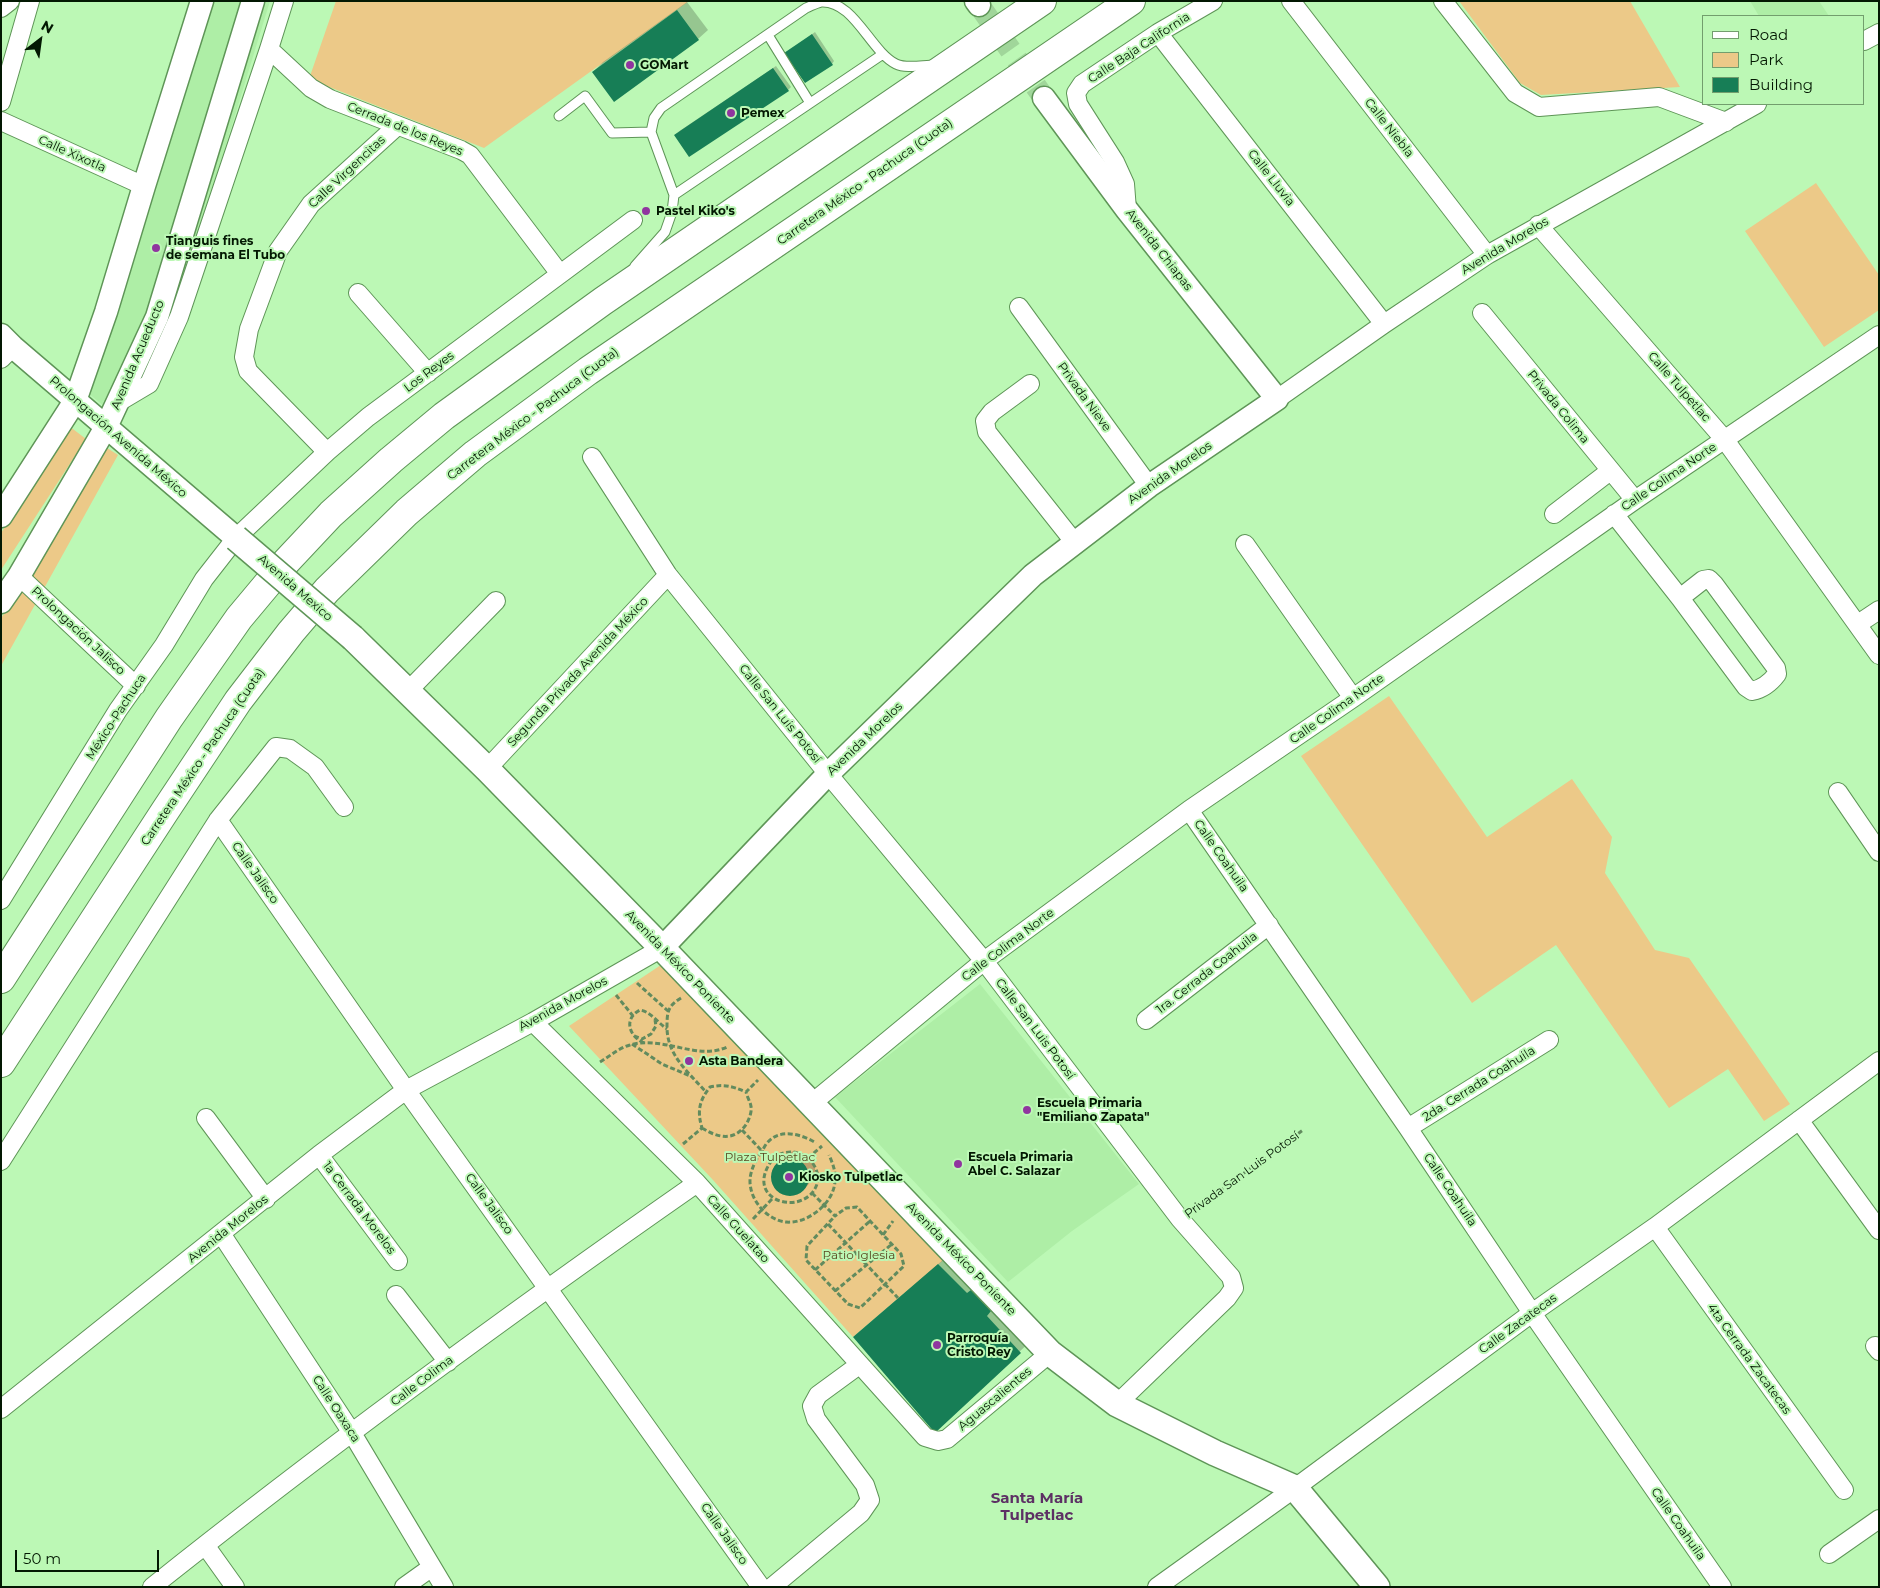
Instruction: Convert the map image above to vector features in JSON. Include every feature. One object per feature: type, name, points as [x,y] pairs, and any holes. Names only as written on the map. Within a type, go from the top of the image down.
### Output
[{"type":"highway","points":[[1,979],[175,710],[239,618],[285,563],[331,514],[444,416],[603,301],[1042,1]]},
{"type":"highway","name":"Carretera México - Pachuca (Cuota)","points":[[1,1063],[164,811],[238,701],[291,632],[327,590],[406,512],[475,454],[588,372],[1131,1]]},
{"type":"main road","name":"Avenida Mexico","points":[[236,538],[353,638]]},
{"type":"main road","name":"Avenida México Poniente","points":[[353,638],[487,769],[662,948],[1050,1353],[1117,1404],[1215,1453],[1295,1488],[1377,1587]]},
{"type":"street","points":[[1,8],[10,1]]},
{"type":"street","points":[[1,102],[30,1]]},
{"type":"street","points":[[1,516],[75,401],[106,312],[202,1]]},
{"type":"street","name":"Avenida Acueducto","points":[[1,602],[19,576],[106,427],[157,317],[253,1]]},
{"type":"street","points":[[117,403],[149,384],[179,317],[270,49],[284,1]]},
{"type":"street","name":"Calle Baja California","points":[[1127,210],[1126,184],[1115,162],[1078,104],[1076,93],[1082,84],[1158,33],[1213,1]]},
{"type":"street","name":"Calle Niebla","points":[[1291,1],[1487,255]]},
{"type":"street","points":[[1443,1],[1515,93],[1538,107],[1659,97],[1726,122]]},
{"type":"street","name":"Calle Lluvia","points":[[1158,33],[1384,324]]},
{"type":"street","points":[[1865,40],[1879,33]]},
{"type":"street","name":"Cerrada de los Reyes","points":[[270,49],[311,88],[330,99],[470,155],[560,274]]},
{"type":"street","name":"Avenida Chiapas","points":[[1044,98],[1127,210],[1277,399]]},
{"type":"street","name":"Avenida Morelos","points":[[1,1409],[222,1235],[319,1155],[406,1090],[533,1022],[662,948],[828,774],[1034,575],[1149,486],[1487,255],[1755,105]]},
{"type":"street","name":"Calle Xixotla","points":[[1,122],[144,186]]},
{"type":"street","name":"Calle Virgencitas","points":[[326,452],[248,371],[244,357],[250,329],[278,251],[311,204],[397,126]]},
{"type":"street","name":"Los Reyes","points":[[236,538],[326,452],[368,417],[633,220]]},
{"type":"street","name":"Calle Tulpetlac","points":[[1538,225],[1725,440],[1879,655]]},
{"type":"street","points":[[358,293],[428,373]]},
{"type":"street","name":"Privada Nieve","points":[[1019,307],[1149,486]]},
{"type":"street","name":"Privada Colima","points":[[1482,313],[1635,500]]},
{"type":"street","name":"Calle Colima Norte","points":[[811,1104],[984,961],[1189,810],[1353,698],[1614,514],[1879,335]]},
{"type":"street","name":"Prolongación Avenida México","points":[[5,347],[75,401],[236,538]]},
{"type":"street","points":[[1030,384],[992,412],[985,421],[987,432],[1075,543]]},
{"type":"street","points":[[592,457],[668,575]]},
{"type":"street","points":[[1554,514],[1610,471]]},
{"type":"street","points":[[1614,514],[1680,598],[1746,687],[1752,691],[1758,690],[1773,679],[1777,674],[1776,668],[1714,584],[1709,580],[1703,580],[1680,598]]},
{"type":"street","name":"México-Pachuca","points":[[1,900],[118,710],[164,645],[204,579],[236,538]]},
{"type":"street","points":[[1245,544],[1353,698]]},
{"type":"street","name":"Segunda Privada Avenida México","points":[[487,769],[668,575]]},
{"type":"street","name":"Calle San Luis Potosí","points":[[668,575],[828,774],[984,961],[1180,1219],[1231,1277],[1234,1288],[1227,1298],[1117,1404]]},
{"type":"street","name":"Prolongación Jalisco","points":[[19,576],[136,686]]},
{"type":"street","points":[[408,692],[496,601]]},
{"type":"street","points":[[1858,624],[1879,610]]},
{"type":"street","points":[[1,1161],[218,820],[276,747],[290,749],[315,767],[344,807]]},
{"type":"street","points":[[1838,792],[1879,852]]},
{"type":"street","name":"Calle Coahuila","points":[[1189,810],[1408,1128],[1532,1313],[1722,1587]]},
{"type":"street","name":"Calle Jalisco","points":[[218,820],[406,1090],[761,1587]]},
{"type":"street","name":"1ra. Cerrada Coahuila","points":[[1146,1020],[1269,925]]},
{"type":"street","name":"Calle Guelatao","points":[[533,1022],[697,1183],[858,1365],[925,1437],[938,1441]]},
{"type":"street","name":"2da. Cerrada Coahuila","points":[[1408,1128],[1549,1040]]},
{"type":"street","name":"Calle Zacatecas","points":[[1157,1587],[1532,1313],[1654,1227],[1879,1061]]},
{"type":"street","points":[[206,1118],[266,1199]]},
{"type":"street","points":[[1799,1120],[1879,1230]]},
{"type":"street","name":"1a Cerrada Morelos","points":[[319,1155],[398,1261]]},
{"type":"street","name":"Calle Colima","points":[[152,1587],[205,1544],[548,1287],[697,1183]]},
{"type":"street","name":"4ta Cerrada Zacatecas","points":[[1654,1227],[1844,1490]]},
{"type":"street","name":"Calle Oaxaca","points":[[222,1235],[352,1433],[444,1587]]},
{"type":"street","points":[[396,1295],[448,1362]]},
{"type":"street","name":"Aguascalientes","points":[[938,1441],[947,1439],[1050,1353]]},
{"type":"street","points":[[772,1587],[861,1513],[870,1500],[865,1485],[816,1419],[812,1406],[818,1395],[858,1365]]},
{"type":"street","points":[[1829,1554],[1879,1518]]},
{"type":"street","points":[[205,1544],[235,1587]]},
{"type":"street","points":[[404,1587],[432,1567]]},
{"type":"lane","points":[[603,301],[665,232],[672,212],[674,195],[651,132],[654,118],[661,108],[806,8],[821,2],[835,2],[846,9],[883,54],[896,64],[906,66],[950,64]]},
{"type":"lane","points":[[768,35],[810,103]]},
{"type":"lane","points":[[674,195],[883,54]]},
{"type":"lane","points":[[558,116],[585,96],[612,133],[651,132]]},
{"type":"path","points":[[622,972],[641,986],[668,1011]]},
{"type":"path","points":[[606,981],[633,1016]]},
{"type":"path","points":[[700,988],[670,1005],[667,1029],[669,1046],[678,1061],[706,1092]]},
{"type":"path","points":[[633,1036],[642,1038],[651,1034],[656,1026],[652,1014],[640,1010],[633,1016],[630,1024],[633,1036],[644,1043]]},
{"type":"path","points":[[655,1020],[667,1029]]},
{"type":"path","points":[[586,1073],[616,1051],[632,1044],[644,1043],[705,1051],[722,1049],[748,1038]]},
{"type":"path","points":[[632,1044],[662,1064],[692,1076]]},
{"type":"path","points":[[746,1092],[773,1065]]},
{"type":"path","points":[[721,1084],[746,1092],[752,1107],[749,1119],[742,1130],[733,1136],[722,1136],[712,1134],[702,1128],[698,1112],[699,1104],[706,1092],[710,1087],[721,1084]]},
{"type":"path","points":[[669,1155],[702,1128]]},
{"type":"path","points":[[742,1130],[772,1160]]},
{"type":"path","name":"Privada San Luis Potosí","points":[[1180,1219],[1303,1130]]},
{"type":"path","points":[[792,1134],[806,1136],[821,1146],[829,1155],[834,1168],[835,1183],[830,1197],[824,1205],[813,1215],[801,1220],[788,1222],[777,1220],[766,1214],[753,1194],[750,1180],[752,1169],[768,1141],[777,1136],[792,1134]]},
{"type":"path","points":[[784,1152],[803,1154],[808,1158],[816,1169],[818,1179],[812,1193],[803,1199],[793,1202],[773,1198],[767,1193],[763,1184],[766,1168],[772,1160],[776,1155],[784,1152]]},
{"type":"path","points":[[812,1193],[835,1216]]},
{"type":"path","points":[[740,1232],[773,1198]]},
{"type":"path","points":[[857,1207],[901,1254],[904,1266],[860,1308],[848,1304],[806,1260],[807,1246],[835,1216],[846,1208],[857,1207]]},
{"type":"path","points":[[815,1270],[870,1221]]},
{"type":"path","points":[[828,1224],[898,1298]]},
{"type":"path","points":[[835,1291],[892,1244]]},
{"type":"shaded area","name":"Tianguis fines de semana El Tubo","points":[[194,1],[270,1],[173,318],[122,421],[71,379],[144,178]]},
{"type":"shaded area","points":[[1750,1],[1819,1],[1828,15],[1758,15]]},
{"type":"shaded area","points":[[980,984],[1139,1184],[1072,1231],[1008,1282],[835,1097]]},
{"type":"green space","points":[[336,1],[689,1],[484,148],[309,79]]},
{"type":"green space","points":[[1459,1],[1630,1],[1680,87],[1541,95],[1520,83]]},
{"type":"green space","points":[[1816,183],[1879,275],[1879,310],[1824,347],[1745,231]]},
{"type":"green space","points":[[69,426],[86,439],[1,570],[1,533]]},
{"type":"green space","points":[[104,446],[118,455],[1,666],[1,618],[18,594]]},
{"type":"green space","points":[[1389,696],[1487,837],[1572,779],[1612,837],[1605,873],[1655,950],[1689,958],[1790,1104],[1764,1121],[1728,1069],[1669,1108],[1556,945],[1472,1003],[1301,756]]},
{"type":"green space","name":"Plaza Tulpetlac","points":[[664,963],[947,1257],[853,1337],[713,1180],[569,1026]]},
{"type":"building","points":[[677,10],[699,40],[614,102],[592,72]]},
{"type":"building","name":"Pemex","points":[[812,34],[833,65],[805,83],[784,53]]},
{"type":"building","name":"Pemex","points":[[773,68],[789,91],[689,157],[674,135]]},
{"type":"building","points":[[790,1158],[804,1163],[809,1177],[804,1191],[790,1196],[776,1191],[771,1177],[776,1163]]},
{"type":"building","name":"Parroquía Cristo Rey","points":[[938,1264],[967,1293],[971,1290],[991,1311],[987,1316],[1021,1353],[935,1433],[853,1337]]},
{"type":"tunnel","points":[[979,5],[1044,98]]},
{"type":"place","name":"GOMart","points":[[630,65]]},
{"type":"place","name":"Pemex","points":[[731,113]]},
{"type":"place","name":"Pastel Kiko's","points":[[646,211]]},
{"type":"place","name":"Tianguis fines de semana El Tubo","points":[[156,248]]},
{"type":"place","name":"Asta Bandera","points":[[689,1061]]},
{"type":"place","name":"Escuela Primaria \"Emiliano Zapata\"","points":[[1027,1110]]},
{"type":"place","name":"Escuela Primaria Abel C. Salazar","points":[[958,1164]]},
{"type":"place","name":"Kiosko Tulpetlac","points":[[789,1177]]},
{"type":"place","name":"Parroquía Cristo Rey","points":[[937,1345]]},
{"type":"district","name":"Santa María Tulpetlac","points":[[1037,1508]]},
{"type":"park label","name":"Patio Iglesia","points":[[859,1255]]}]
